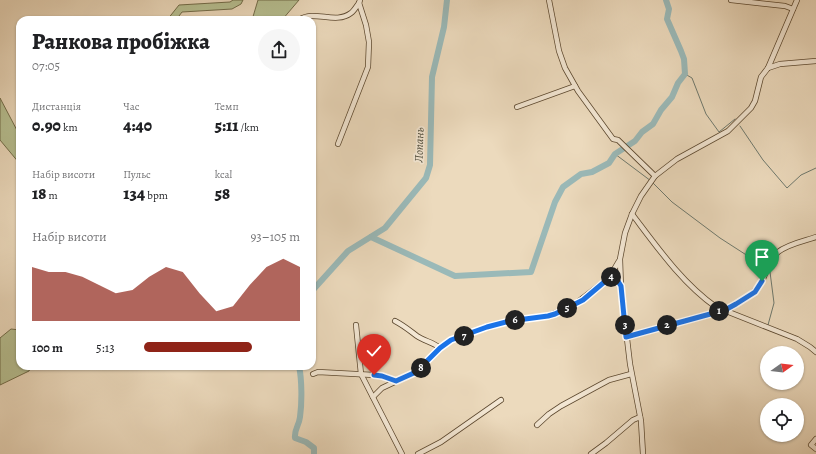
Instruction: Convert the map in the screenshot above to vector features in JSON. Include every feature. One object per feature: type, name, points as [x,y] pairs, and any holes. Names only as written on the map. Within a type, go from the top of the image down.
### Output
[{"type":"street","points":[[549,0],[559,50],[575,86],[613,139],[618,140],[655,176]]},
{"type":"street","points":[[731,0],[785,6],[793,9]]},
{"type":"street","points":[[643,454],[640,417],[631,374],[621,286],[620,259],[625,233],[641,196],[655,176],[677,160],[728,130],[751,108],[756,101],[761,77],[768,68],[797,0]]},
{"type":"street","points":[[316,16],[331,18],[346,16],[352,12],[359,2]]},
{"type":"street","points":[[338,144],[368,68],[369,42],[366,25],[359,2]]},
{"type":"street","points":[[768,68],[780,64],[816,61]]},
{"type":"street","points":[[517,107],[575,86]]},
{"type":"street","points":[[632,214],[656,246],[683,277],[716,307],[797,339],[816,352]]},
{"type":"street","points":[[626,337],[725,310],[755,292],[762,281],[769,264],[779,252],[791,245],[816,237]]},
{"type":"street","points":[[372,397],[382,388],[416,372],[440,348],[451,340],[487,327],[522,319],[548,316],[560,312],[583,300],[609,278],[620,259]]},
{"type":"street","points":[[609,278],[616,278],[621,286]]},
{"type":"street","points":[[395,321],[406,327],[417,336],[440,348]]},
{"type":"street","points":[[356,325],[361,374],[402,454]]},
{"type":"street","points":[[313,374],[318,372],[361,374],[382,376],[396,381]]},
{"type":"street","points":[[537,426],[560,406],[609,380],[631,374]]},
{"type":"street","points":[[418,454],[442,442],[501,400]]},
{"type":"street","points":[[591,454],[633,420],[640,417]]},
{"type":"street","points":[[816,439],[811,445],[816,449]]},
{"type":"green space","points":[[233,0],[243,0],[241,4],[232,9],[182,12],[179,16],[170,16],[179,5],[230,2]]},
{"type":"green space","points":[[258,0],[299,0],[285,16],[253,16]]},
{"type":"green space","points":[[0,98],[16,128],[16,159],[0,140]]},
{"type":"green space","points":[[11,329],[16,330],[16,370],[29,370],[0,385],[0,338]]},
{"type":"waterway","name":"Лопань","points":[[316,287],[348,251],[385,228],[426,178],[430,165],[432,77],[444,27],[447,0]]},
{"type":"waterway","points":[[371,237],[455,276],[531,272],[555,202],[563,187],[581,174],[592,172],[609,163],[615,154],[635,141],[642,132],[653,124],[661,110],[672,97],[678,83],[685,74],[684,59],[667,19],[669,9],[666,0]]},
{"type":"waterway","points":[[685,74],[692,78],[706,114],[719,132],[735,119]]},
{"type":"waterway","points":[[740,126],[763,160],[787,188],[801,175],[816,168]]},
{"type":"waterway","points":[[615,154],[651,181]]},
{"type":"waterway","points":[[653,183],[672,202],[720,238],[765,267]]},
{"type":"waterway","points":[[768,325],[774,303],[769,271]]},
{"type":"waterway","name":"Лопань","points":[[300,370],[301,405],[295,438],[306,442],[314,448],[314,454]]},
{"type":"route","points":[[374,375],[396,381],[411,375],[422,367],[440,348],[451,340],[487,327],[510,321],[555,314],[583,300],[611,277],[616,278],[621,286],[626,337],[725,310],[755,292],[762,281]]}]
